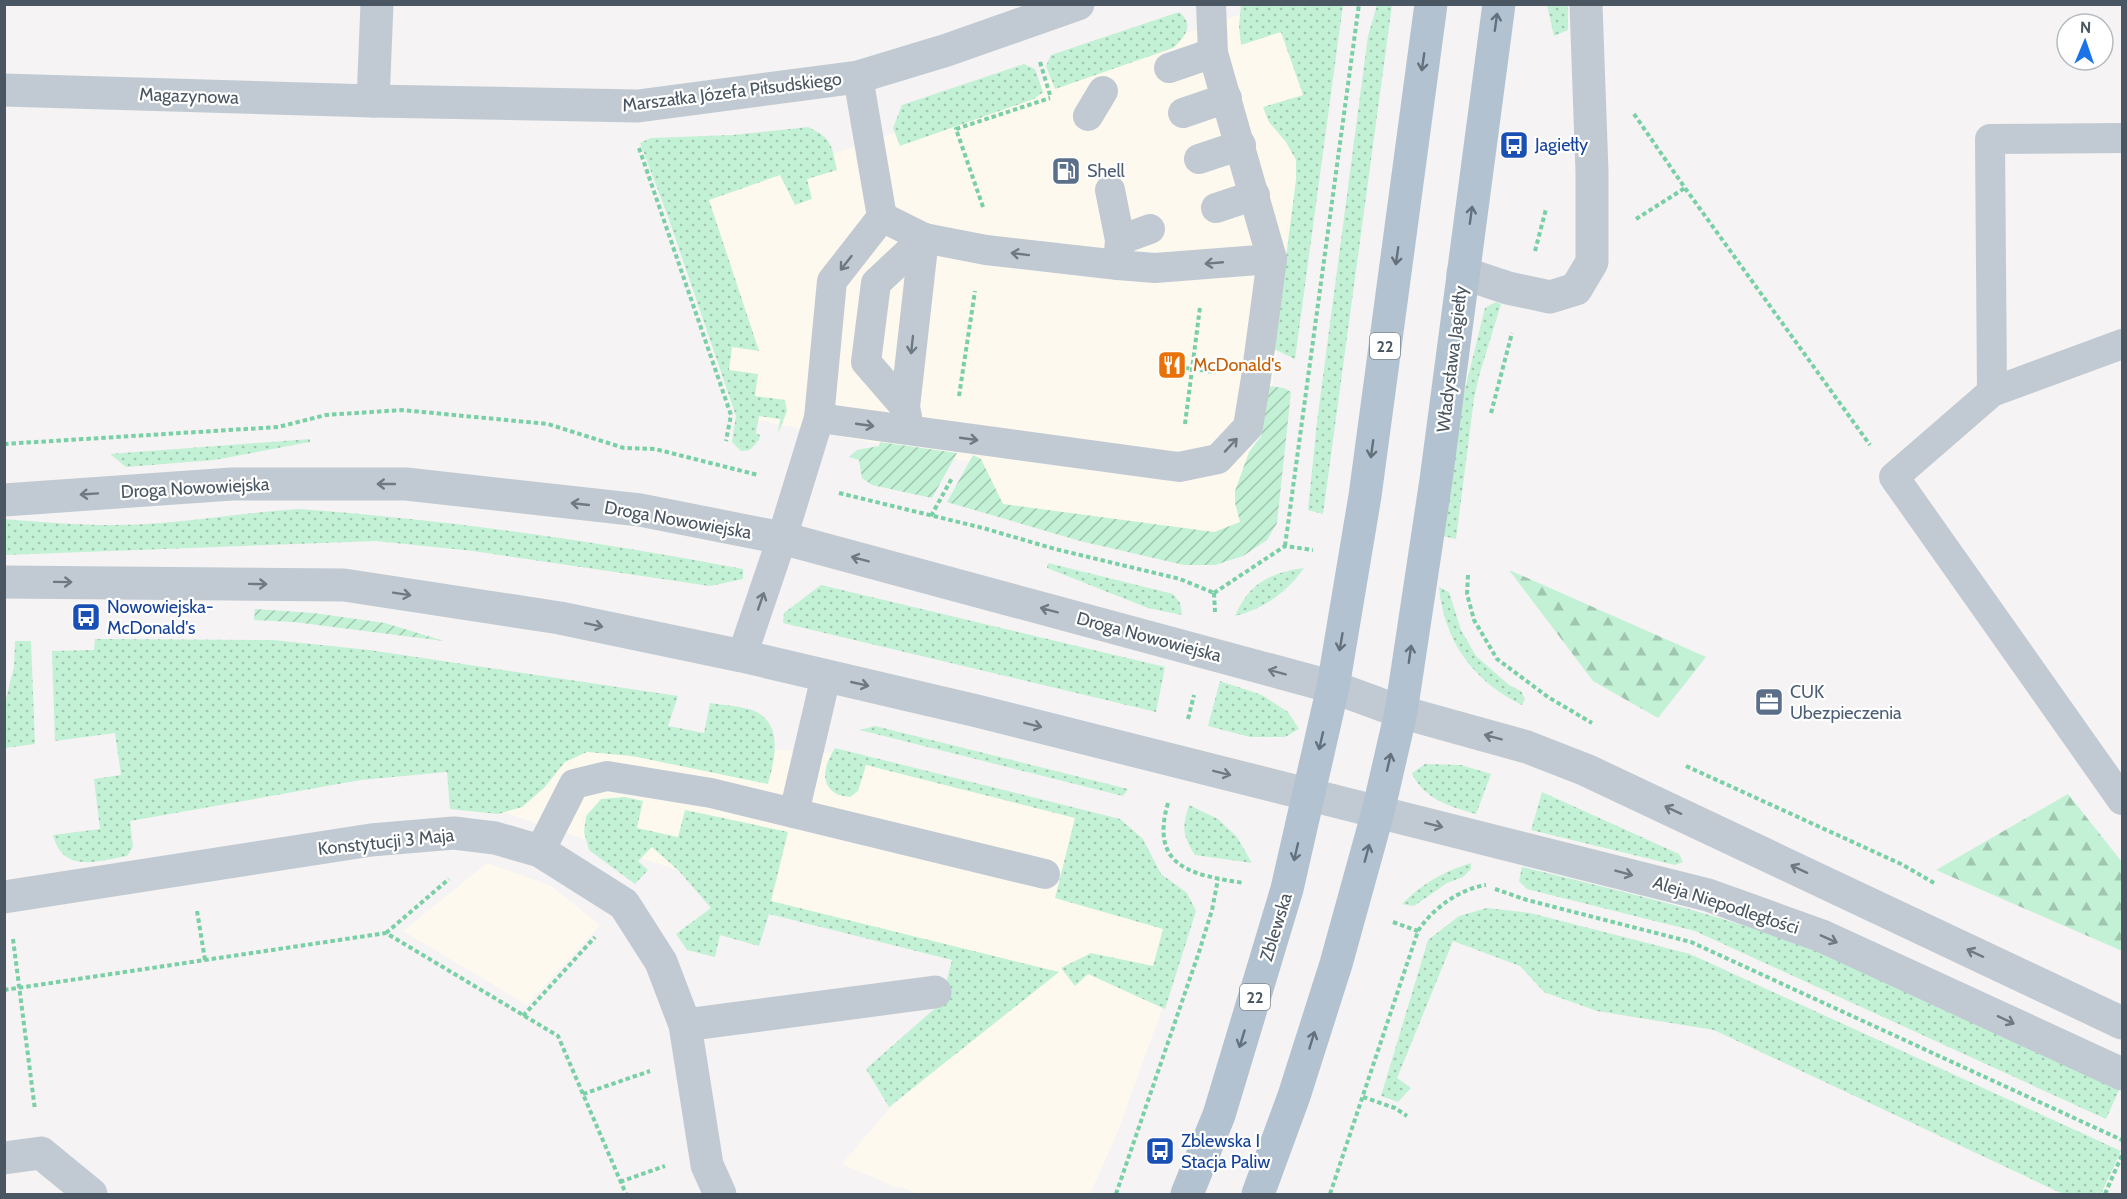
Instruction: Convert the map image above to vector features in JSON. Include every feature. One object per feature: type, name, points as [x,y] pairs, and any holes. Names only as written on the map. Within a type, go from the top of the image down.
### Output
[{"type":"main road","name":"22","points":[[1333,687],[1365,496],[1431,4]]},
{"type":"main road","name":"Władysława Jagiełły","points":[[1401,712],[1436,480],[1499,4]]},
{"type":"main road","name":"Zblewska","points":[[1187,1194],[1222,1104],[1287,890],[1333,687]]},
{"type":"main road","points":[[1258,1194],[1294,1096],[1332,975],[1378,812],[1401,712]]},
{"type":"street","points":[[373,101],[377,4]]},
{"type":"street","name":"Marszałka Józefa Piłsudskiego","points":[[373,101],[638,106],[858,77],[947,50],[1078,4]]},
{"type":"street","points":[[1463,273],[1508,288],[1550,297],[1576,289],[1592,262],[1592,171],[1586,4]]},
{"type":"street","name":"Magazynowa","points":[[4,90],[373,101]]},
{"type":"street","name":"Droga Nowowiejska","points":[[4,500],[232,484],[406,484],[640,510],[782,538],[1333,687]]},
{"type":"street","points":[[4,582],[344,585],[560,618],[742,656],[977,711],[1309,795]]},
{"type":"street","points":[[1333,687],[1401,712],[1527,747],[1586,770],[2122,1023]]},
{"type":"street","name":"Aleja Niepodległości","points":[[1309,795],[1506,843],[1718,899],[1822,936],[2122,1074]]},
{"type":"street","name":"Konstytucji 3 Maja","points":[[4,897],[371,840],[454,833],[495,838],[540,851],[624,904],[661,962],[687,1041],[707,1165],[720,1194]]},
{"type":"street","points":[[687,1041],[935,992]]},
{"type":"street","points":[[4,1158],[41,1153],[91,1194]]},
{"type":"lane","points":[[819,418],[908,419],[1179,467],[1218,459],[1248,427],[1272,259],[1213,53],[1211,4]]},
{"type":"lane","points":[[1169,68],[1213,53]]},
{"type":"lane","points":[[742,656],[819,418],[832,281],[882,217],[858,77]]},
{"type":"lane","points":[[1088,116],[1103,91]]},
{"type":"lane","points":[[1184,113],[1227,98]]},
{"type":"lane","points":[[1992,392],[1990,140],[2122,138]]},
{"type":"lane","points":[[1199,159],[1241,145]]},
{"type":"lane","points":[[1110,190],[1119,253]]},
{"type":"lane","points":[[1216,208],[1255,195]]},
{"type":"lane","points":[[882,217],[924,238],[986,250],[1119,253],[1155,268],[1272,259]]},
{"type":"lane","points":[[1119,253],[1150,229]]},
{"type":"lane","points":[[908,419],[866,362],[876,283],[924,238]]},
{"type":"lane","points":[[908,419],[924,238]]},
{"type":"lane","points":[[2122,344],[1992,392],[1894,477],[2122,801]]},
{"type":"lane","points":[[794,813],[826,676]]},
{"type":"lane","points":[[540,851],[574,784],[607,776],[711,793],[1045,874]]},
{"type":"path","points":[[1284,546],[1359,4]]},
{"type":"path","points":[[1036,53],[1049,91]]},
{"type":"path","points":[[986,216],[956,129],[1051,98]]},
{"type":"path","points":[[1633,112],[1685,188],[1894,477]]},
{"type":"path","points":[[637,141],[730,415],[726,441]]},
{"type":"path","points":[[1593,248],[1685,188]]},
{"type":"path","points":[[958,401],[974,294],[978,286]]},
{"type":"path","points":[[1184,431],[1201,301]]},
{"type":"path","points":[[4,444],[278,427],[326,415],[402,410],[548,424],[624,448],[656,449],[745,472]]},
{"type":"path","points":[[931,516],[950,480]]},
{"type":"path","points":[[838,493],[1180,579],[1214,593]]},
{"type":"path","points":[[1214,593],[1284,546],[1317,551]]},
{"type":"path","points":[[1469,571],[1467,594],[1474,620],[1497,659],[1548,698],[1587,720]]},
{"type":"path","points":[[1214,593],[1215,619]]},
{"type":"path","points":[[1187,722],[1196,688]]},
{"type":"path","points":[[1164,817],[1164,836],[1172,860],[1192,873],[1251,884]]},
{"type":"path","points":[[4,990],[386,933],[495,838]]},
{"type":"path","points":[[1116,1194],[1199,952],[1212,910],[1218,879]]},
{"type":"path","points":[[1330,1194],[1418,931],[1427,917],[1440,906],[1484,885],[1527,900],[1691,942],[2122,1140]]},
{"type":"path","points":[[523,1016],[624,904]]},
{"type":"path","points":[[197,906],[205,960]]},
{"type":"path","points":[[1389,921],[1418,931]]},
{"type":"path","points":[[386,933],[558,1036],[626,1194]]},
{"type":"path","points":[[12,935],[41,1153]]},
{"type":"path","points":[[583,1094],[687,1041]]},
{"type":"path","points":[[1363,1097],[1395,1108],[1407,1116]]},
{"type":"path","points":[[2104,1194],[2122,1155]]},
{"type":"shaded area","points":[[1268,5],[1325,5],[1253,525],[1141,553],[951,501],[971,462],[736,416],[666,211]]},
{"type":"shaded area","points":[[571,735],[841,754],[1078,815],[1168,927],[1162,1009],[1118,1131],[1090,1194],[919,1194],[898,1188],[842,1164],[888,1110],[997,1016],[952,960],[769,914],[683,872],[494,809]]},
{"type":"shaded area","points":[[487,863],[551,886],[600,925],[527,1005],[403,931]]},
{"type":"green space","points":[[1241,5],[1343,5],[1295,359],[1274,349],[1296,180],[1296,160],[1286,142],[1269,122],[1263,107],[1303,95],[1281,32],[1241,45],[1239,26]]},
{"type":"green space","points":[[1377,5],[1392,5],[1323,514],[1308,510],[1317,422],[1368,36]]},
{"type":"green space","points":[[1547,5],[1568,5],[1568,30],[1554,36]]},
{"type":"green space","points":[[1179,12],[1184,17],[1187,26],[1181,40],[1173,48],[1055,89],[1046,66],[1051,55]]},
{"type":"green space","points":[[1024,64],[1035,69],[1043,92],[1034,99],[900,146],[893,128],[902,105]]},
{"type":"green space","points":[[808,127],[827,139],[837,170],[807,179],[812,199],[795,205],[780,175],[709,200],[759,351],[732,347],[729,370],[758,374],[755,396],[785,400],[787,411],[778,434],[780,419],[759,416],[756,433],[760,435],[759,440],[750,450],[741,451],[732,442],[736,416],[666,211],[640,143],[651,138],[733,135]]},
{"type":"green space","points":[[1496,302],[1501,304],[1474,399],[1456,539],[1443,536],[1461,405],[1485,308]]},
{"type":"green space","points":[[1269,386],[1284,388],[1291,392],[1277,523],[1267,540],[1243,556],[1215,565],[1184,565],[1080,541],[947,502],[973,455],[981,459],[1003,504],[1214,532],[1240,522],[1235,503],[1235,491],[1249,452],[1261,436]]},
{"type":"green space","points":[[310,439],[310,442],[214,460],[126,467],[110,454]]},
{"type":"green space","points":[[880,442],[957,453],[932,498],[872,485],[862,478],[859,460],[849,457],[857,450],[879,446]]},
{"type":"green space","points":[[300,509],[467,525],[633,549],[743,569],[743,579],[710,586],[473,551],[376,541],[5,555],[5,519],[130,525]]},
{"type":"green space","points":[[1048,563],[1173,594],[1180,603],[1182,615],[1148,608],[1047,568]]},
{"type":"green space","points":[[1304,568],[1290,585],[1274,598],[1256,609],[1235,616],[1247,595],[1262,582],[1281,573]]},
{"type":"green space","points":[[1509,570],[1706,657],[1658,718],[1593,681]]},
{"type":"green space","points":[[821,585],[1165,667],[1156,712],[783,623],[784,613]]},
{"type":"green space","points":[[1439,587],[1449,592],[1461,630],[1476,656],[1509,685],[1521,691],[1525,699],[1522,705],[1489,684],[1464,657],[1447,625]]},
{"type":"green space","points":[[255,609],[313,613],[385,623],[444,641],[294,622],[254,620]]},
{"type":"green space","points":[[95,639],[273,640],[369,650],[678,696],[668,726],[704,733],[710,703],[752,710],[762,716],[769,723],[773,732],[775,742],[773,763],[768,784],[632,756],[587,752],[565,762],[544,788],[522,807],[498,814],[450,809],[447,772],[361,780],[130,821],[133,847],[127,856],[82,862],[65,855],[58,847],[53,835],[100,829],[94,779],[121,775],[115,733],[55,741],[52,651],[94,650]]},
{"type":"green space","points":[[15,641],[31,641],[35,744],[5,748],[5,703],[14,667]]},
{"type":"green space","points":[[1220,681],[1262,695],[1288,712],[1299,729],[1285,737],[1250,737],[1208,726]]},
{"type":"green space","points":[[875,726],[1128,789],[1123,796],[860,730]]},
{"type":"green space","points":[[835,748],[1120,819],[1143,839],[1161,874],[1187,893],[1196,911],[1165,1009],[1088,974],[1075,986],[1061,968],[1091,953],[1153,966],[1163,929],[1055,898],[1075,818],[866,765],[858,791],[850,797],[838,795],[830,788],[825,778],[829,759]]},
{"type":"green space","points":[[1425,764],[1461,765],[1491,774],[1476,814],[1448,805],[1430,796],[1412,773]]},
{"type":"green space","points":[[1542,792],[1679,854],[1683,862],[1675,865],[1531,830]]},
{"type":"green space","points":[[2068,794],[2122,862],[2122,951],[1936,870]]},
{"type":"green space","points":[[625,797],[643,801],[637,828],[678,837],[685,810],[788,832],[771,901],[1059,972],[889,1107],[866,1069],[941,1003],[952,960],[769,914],[759,946],[720,935],[715,957],[687,950],[676,934],[711,908],[679,871],[652,847],[638,861],[648,870],[635,884],[589,850],[584,832],[586,816],[601,799]]},
{"type":"green space","points":[[1189,805],[1218,819],[1237,837],[1252,863],[1195,855],[1184,831]]},
{"type":"green space","points":[[1471,863],[1471,869],[1463,877],[1447,883],[1414,906],[1402,904],[1434,879]]},
{"type":"green space","points":[[1522,867],[1689,909],[1812,949],[1919,995],[2119,1090],[2106,1119],[1695,931],[1527,889],[1519,881]]},
{"type":"green space","points":[[1487,908],[1530,913],[1690,954],[2121,1151],[2101,1194],[2063,1194],[1714,1030],[1597,1011],[1544,992],[1520,966],[1453,941],[1397,1078],[1411,1088],[1398,1102],[1381,1096],[1428,940],[1459,916]]},
{"type":"place","name":"Jagiełły","points":[[1514,145]]},
{"type":"place","name":"Shell","points":[[1066,171]]},
{"type":"place","name":"McDonald's","points":[[1172,365]]},
{"type":"place","name":"Nowowiejska- McDonald's","points":[[86,617]]},
{"type":"place","name":"CUK Ubezpieczenia","points":[[1769,702]]},
{"type":"place","name":"Zblewska I Stacja Paliw","points":[[1160,1151]]}]
